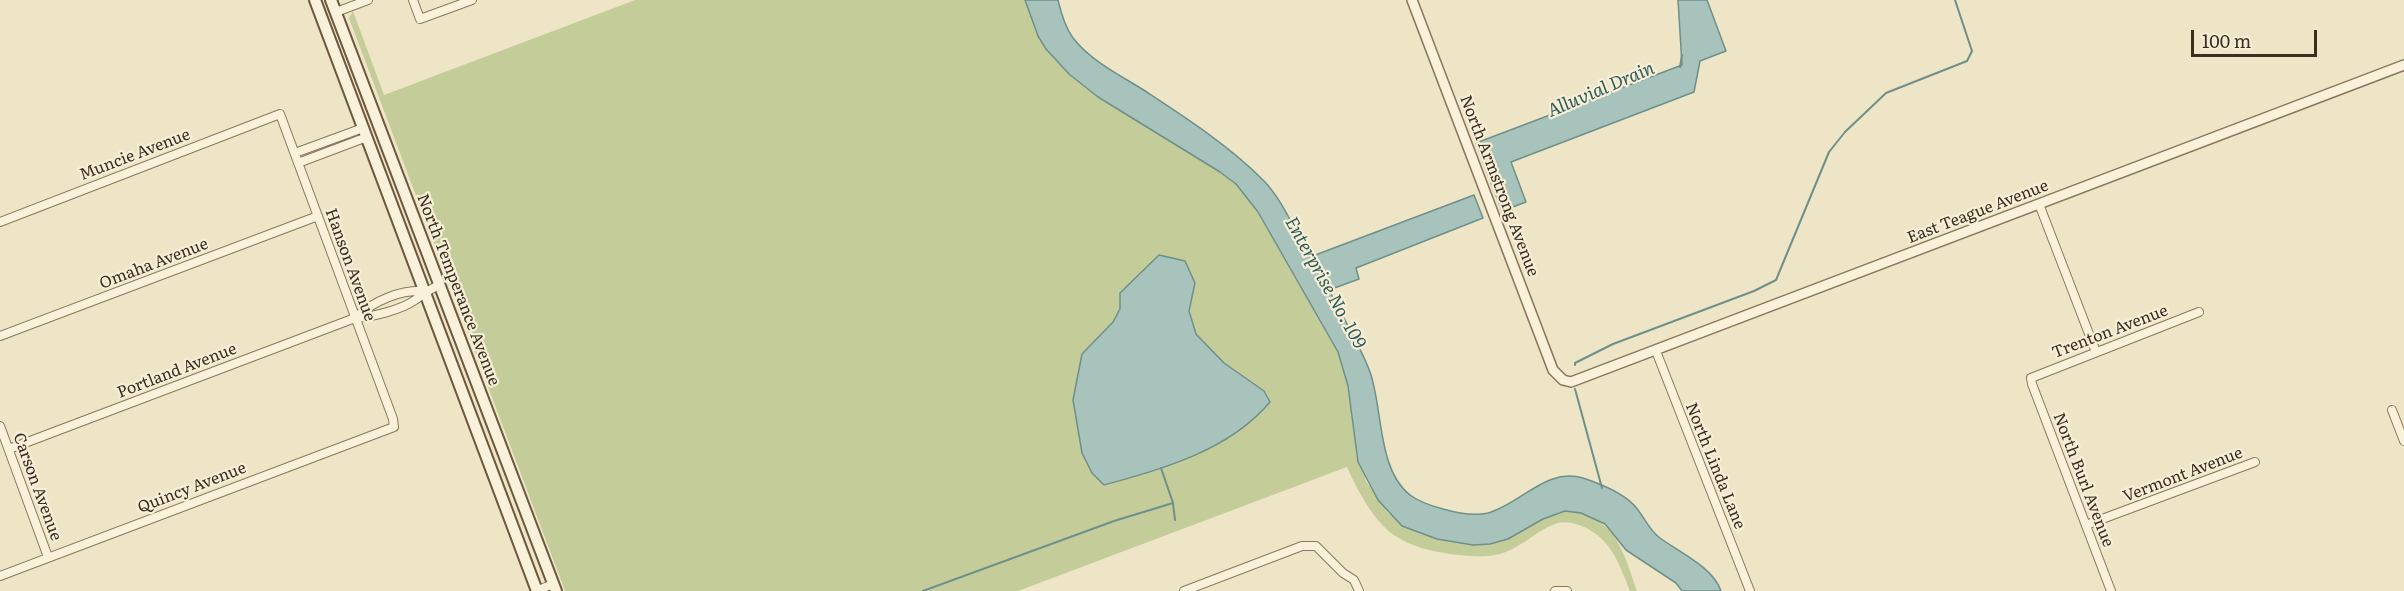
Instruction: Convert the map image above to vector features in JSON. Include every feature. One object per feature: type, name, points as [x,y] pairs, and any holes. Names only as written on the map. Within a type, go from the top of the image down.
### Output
[{"type":"main road","name":"North Temperance Avenue","points":[[315,0],[537,591]]},
{"type":"main road","name":"North Temperance Avenue","points":[[334,3],[554,588]]},
{"type":"street","points":[[334,3],[368,0]]},
{"type":"street","points":[[413,0],[420,20],[472,0]]},
{"type":"street","name":"North Armstrong Avenue","points":[[1412,0],[1552,370],[1562,379]]},
{"type":"street","name":"East Teague Avenue","points":[[1562,379],[1570,382],[1656,351],[2404,65]]},
{"type":"street","name":"Hanson Avenue","points":[[280,114],[394,427]]},
{"type":"street","name":"Muncie Avenue","points":[[0,222],[280,114]]},
{"type":"street","points":[[295,153],[365,132]]},
{"type":"street","points":[[298,163],[365,132]]},
{"type":"street","points":[[2039,204],[2096,352]]},
{"type":"street","name":"Omaha Avenue","points":[[0,336],[318,216]]},
{"type":"street","name":"Portland Avenue","points":[[9,449],[355,318],[371,317],[414,301],[425,291],[440,285]]},
{"type":"street","name":"Trenton Avenue","points":[[2031,378],[2199,312]]},
{"type":"street","name":"North Linda Lane","points":[[1656,351],[1750,591]]},
{"type":"street","name":"North Burl Avenue","points":[[2031,378],[2111,591]]},
{"type":"street","points":[[2392,410],[2404,441]]},
{"type":"street","name":"Carson Avenue","points":[[0,426],[48,557]]},
{"type":"street","name":"Quincy Avenue","points":[[0,576],[394,427]]},
{"type":"street","name":"Vermont Avenue","points":[[2086,525],[2255,462]]},
{"type":"street","points":[[1184,591],[1302,546],[1312,545],[1354,580],[1358,584],[1359,591]]},
{"type":"street","points":[[537,591],[554,588]]},
{"type":"street","points":[[1555,591],[1567,591]]},
{"type":"green space","points":[[635,0],[1025,0],[1038,36],[1046,49],[1069,74],[1098,97],[1220,172],[1236,184],[1258,212],[1338,352],[1345,370],[1353,423],[1366,481],[1389,514],[1508,539],[1555,514],[1567,511],[1584,514],[1596,519],[1606,527],[1620,545],[1637,591],[1630,591],[1606,543],[1590,530],[1571,523],[1563,522],[1552,525],[1513,549],[1494,555],[1449,554],[1409,543],[1381,524],[1361,496],[1347,467],[1018,591],[565,591],[349,18],[353,11],[384,95]]},
{"type":"water","name":"Enterprise No. 109","points":[[1025,0],[1058,0],[1070,34],[1088,54],[1189,120],[1248,166],[1276,196],[1310,257],[1474,195],[1483,218],[1356,268],[1359,279],[1329,290],[1370,372],[1386,454],[1399,484],[1410,495],[1426,504],[1454,512],[1477,514],[1488,513],[1500,508],[1545,482],[1570,476],[1583,478],[1621,494],[1633,504],[1656,535],[1703,567],[1717,582],[1721,591],[1682,591],[1676,583],[1626,550],[1605,524],[1581,513],[1565,511],[1543,519],[1508,539],[1490,544],[1473,545],[1437,539],[1402,526],[1378,500],[1358,462],[1348,386],[1338,352],[1258,212],[1236,184],[1220,172],[1098,97],[1069,74],[1046,49],[1038,36]]},
{"type":"water","points":[[1678,0],[1707,0],[1726,51],[1700,61],[1694,92],[1511,162],[1526,202],[1502,211],[1476,143],[1682,65]]},
{"type":"water","points":[[1159,255],[1185,261],[1195,283],[1189,311],[1196,334],[1224,363],[1264,391],[1270,402],[1253,419],[1215,446],[1171,465],[1104,485],[1092,473],[1082,453],[1073,400],[1082,354],[1113,322],[1120,309],[1120,293]]},
{"type":"waterway","points":[[1575,365],[1613,344],[1754,291],[1776,280],[1829,152],[1845,132],[1886,93],[1967,61],[1972,51],[1955,0]]},
{"type":"waterway","name":"Alluvial Drain","points":[[1680,67],[1682,55]]},
{"type":"waterway","points":[[1575,389],[1602,488]]},
{"type":"waterway","name":"Alluvial Drain","points":[[1161,468],[1173,503],[1175,520]]},
{"type":"waterway","points":[[923,591],[1114,521],[1173,503]]}]
